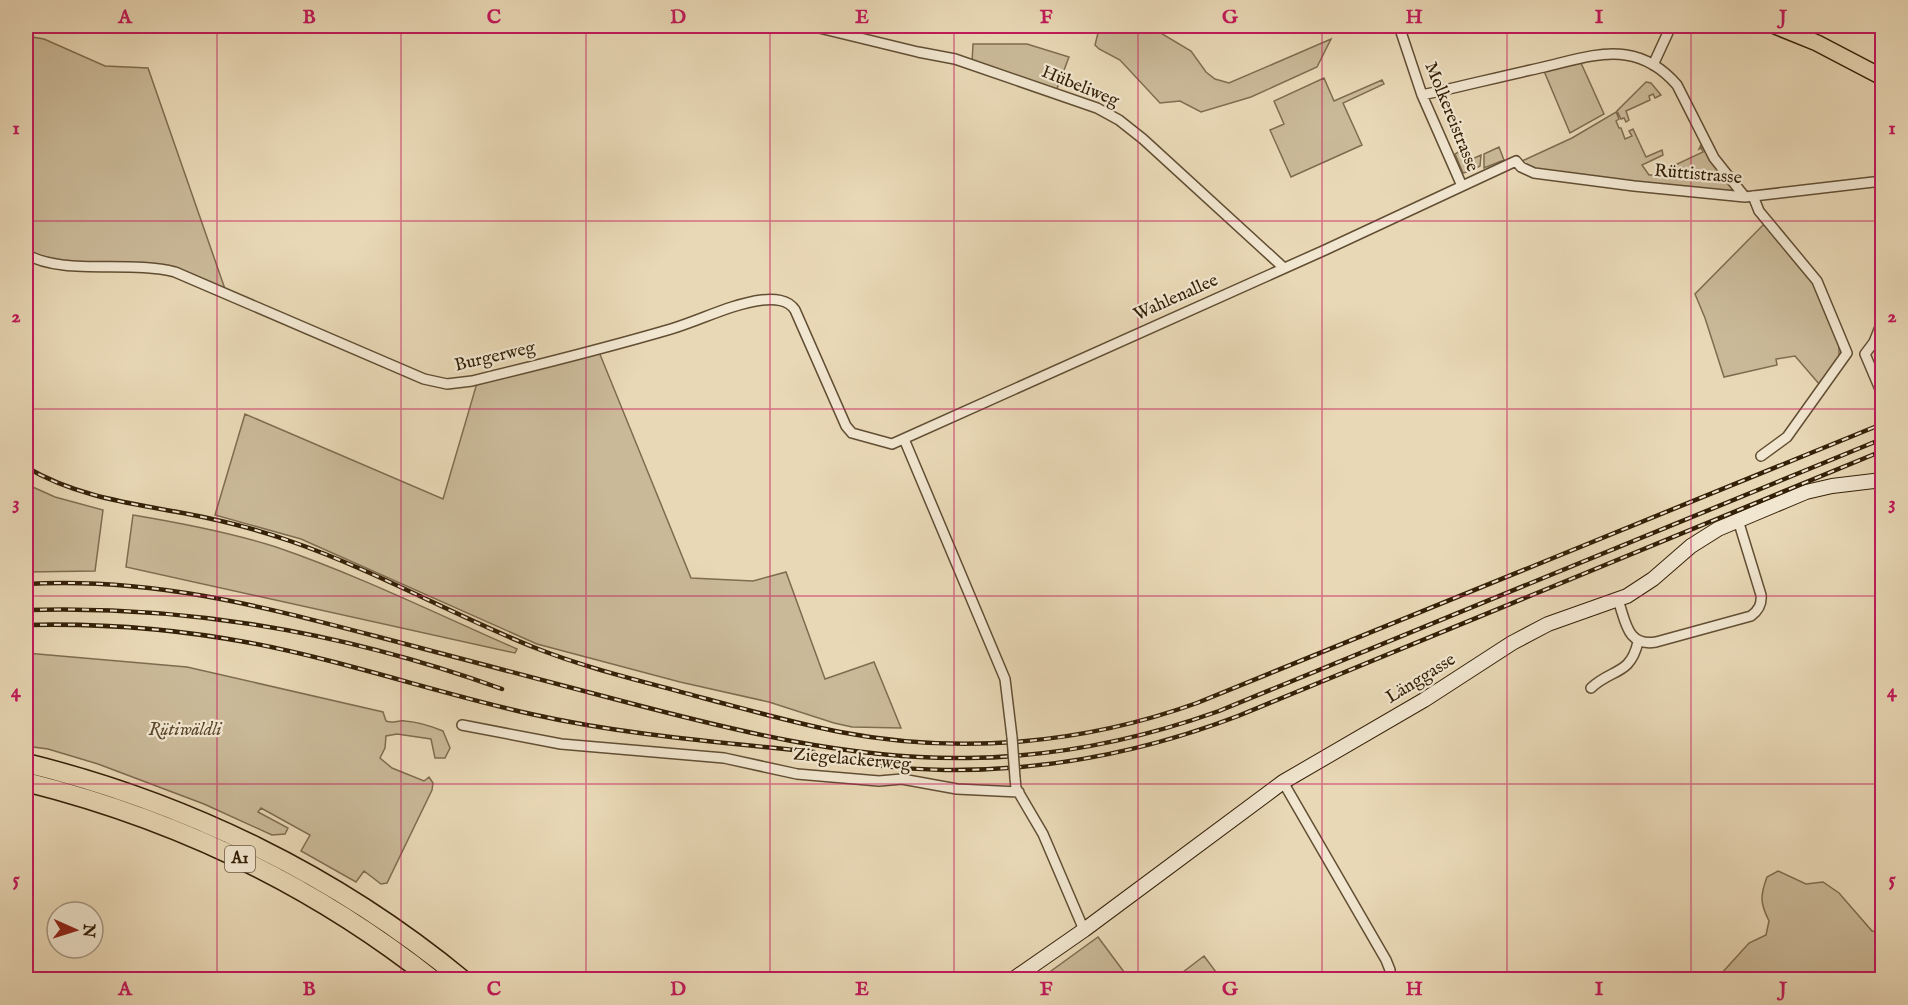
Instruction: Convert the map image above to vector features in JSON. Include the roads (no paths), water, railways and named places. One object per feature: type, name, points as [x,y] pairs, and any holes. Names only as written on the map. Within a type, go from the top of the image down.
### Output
[{"type":"highway","name":"A1","points":[[26,764],[91,781],[150,801],[200,820],[264,850],[362,906],[413,941],[463,980]]},
{"type":"highway","name":"A1","points":[[26,782],[86,798],[136,815],[235,856],[334,910],[433,980]]},
{"type":"main road","points":[[1774,26],[1817,44],[1882,77]]},
{"type":"street","name":"Hübeliweg","points":[[814,26],[955,59],[1097,108],[1119,120],[1143,139],[1284,268]]},
{"type":"street","name":"Molkereistrasse","points":[[1399,26],[1422,95],[1462,186]]},
{"type":"street","points":[[1653,65],[1671,26]]},
{"type":"street","points":[[1422,95],[1605,55],[1634,57],[1653,65],[1677,86],[1713,158],[1749,196],[1816,281],[1847,353]]},
{"type":"street","name":"Wahlenallee","points":[[903,439],[1516,162]]},
{"type":"street","name":"Rüttistrasse","points":[[1516,162],[1521,168],[1534,173],[1599,182],[1749,196],[1882,181]]},
{"type":"street","name":"Burgerweg","points":[[26,254],[53,264],[142,266],[176,272],[424,379],[447,384],[472,381],[654,334],[745,303],[782,301],[790,304],[795,310],[841,417],[849,430],[852,433],[885,443],[891,444],[903,439]]},
{"type":"street","points":[[1865,354],[1874,342],[1882,322]]},
{"type":"street","points":[[1847,353],[1865,354]]},
{"type":"street","points":[[1761,456],[1787,437],[1847,353]]},
{"type":"street","points":[[1865,354],[1882,394]]},
{"type":"street","points":[[903,439],[1005,679],[1018,792],[1043,834],[1084,930]]},
{"type":"street","name":"Länggasse","points":[[1018,978],[1283,782],[1424,700],[1494,654],[1537,630],[1618,600],[1646,584],[1704,536],[1738,520],[1806,492],[1832,486],[1882,480]]},
{"type":"street","points":[[1618,600],[1631,636],[1638,642],[1656,642],[1751,616],[1762,602],[1738,520]]},
{"type":"street","points":[[1591,688],[1599,681],[1624,668],[1631,660],[1638,642]]},
{"type":"street","name":"Ziegelackerweg","points":[[462,725],[570,745],[724,758],[797,774],[879,780],[902,779],[957,789],[1018,792]]},
{"type":"street","points":[[1283,782],[1386,960],[1390,980]]},
{"type":"railway","points":[[26,467],[83,492],[224,522],[290,541],[352,565],[533,647],[596,669],[840,732],[930,743],[976,744],[1021,742],[1110,728],[1197,703],[1882,424]]},
{"type":"railway","points":[[26,584],[72,583],[160,589],[245,604],[661,711],[792,741],[880,754],[924,757],[1000,757],[1095,745],[1158,730],[1219,711],[1882,439]]},
{"type":"railway","points":[[805,757],[910,768],[983,769],[1057,763],[1167,740],[1238,716],[1882,451]]},
{"type":"railway","points":[[26,610],[147,612],[268,627],[386,653],[502,689]]},
{"type":"railway","points":[[26,625],[138,628],[223,638],[286,650],[496,706],[566,721],[672,737],[814,752]]},
{"type":"park label","name":"Rütiwäldli","points":[[185,730]]}]
